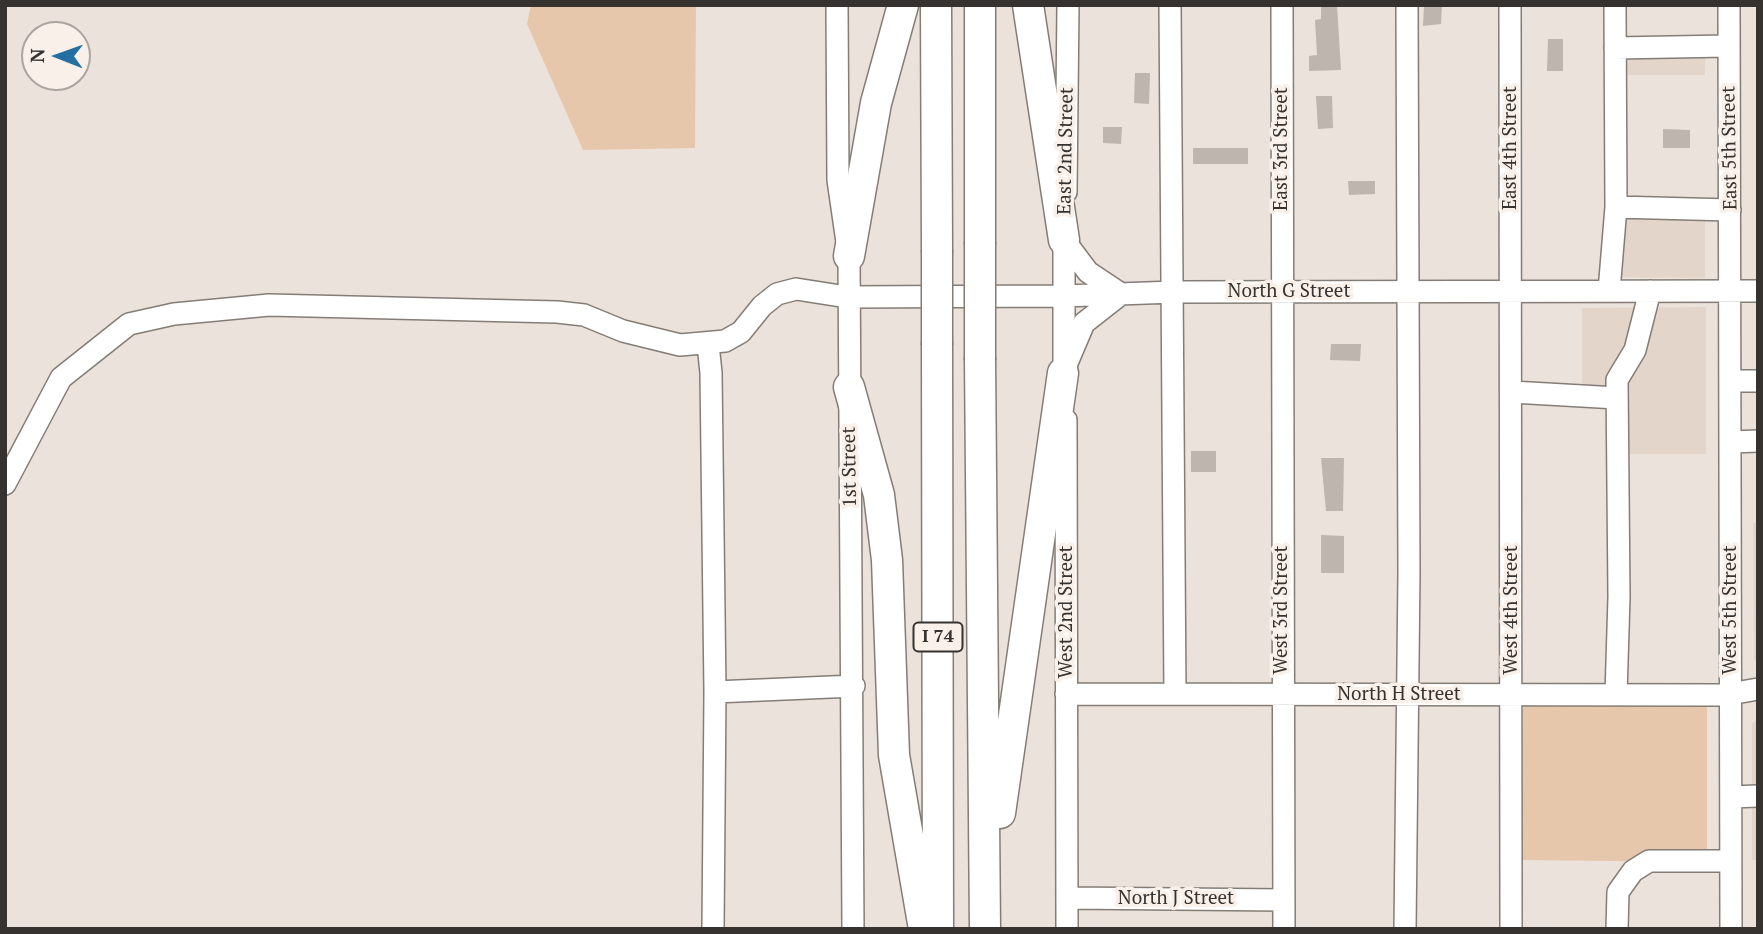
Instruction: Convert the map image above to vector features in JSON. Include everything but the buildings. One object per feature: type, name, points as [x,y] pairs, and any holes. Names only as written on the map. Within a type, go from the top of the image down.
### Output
[{"type":"highway","points":[[849,256],[876,103],[903,5]]},
{"type":"highway","name":"I 74","points":[[936,5],[938,929]]},
{"type":"highway","name":"I 74","points":[[980,5],[979,360],[986,929]]},
{"type":"highway","points":[[1028,5],[1064,240]]},
{"type":"highway","points":[[986,929],[1003,777],[1063,373]]},
{"type":"highway","points":[[849,387],[879,495],[887,560],[894,755],[923,929]]},
{"type":"street","name":"1st Street","points":[[837,5],[838,180],[849,256],[847,297],[853,687],[853,929]]},
{"type":"street","name":"East 2nd Street","points":[[1063,296],[1068,5]]},
{"type":"street","points":[[1170,5],[1175,694]]},
{"type":"street","name":"East 3rd Street","points":[[1282,5],[1282,292]]},
{"type":"street","points":[[1405,929],[1407,5]]},
{"type":"street","name":"East 4th Street","points":[[1510,5],[1512,291]]},
{"type":"street","points":[[1609,291],[1616,207],[1615,5]]},
{"type":"street","name":"East 5th Street","points":[[1729,5],[1731,291]]},
{"type":"street","points":[[1615,48],[1728,46]]},
{"type":"street","points":[[1616,207],[1730,210]]},
{"type":"street","points":[[1063,373],[1084,323],[1121,294],[1088,272],[1064,240]]},
{"type":"street","name":"North G Street","points":[[708,344],[741,332],[762,306],[777,294],[796,289],[847,297],[1063,296],[1174,292],[1758,291]]},
{"type":"street","name":"West 4th Street","points":[[1511,929],[1512,291]]},
{"type":"street","points":[[1616,695],[1619,597],[1617,380],[1634,350],[1650,291]]},
{"type":"street","name":"West 5th Street","points":[[1731,291],[1731,929]]},
{"type":"street","name":"West 3rd Street","points":[[1282,292],[1284,929]]},
{"type":"street","name":"West 2nd Street","points":[[1063,296],[1067,447],[1067,929]]},
{"type":"street","points":[[5,484],[61,377],[129,324],[174,314],[269,305],[557,312],[584,315],[623,331],[680,345],[708,344],[711,373],[715,692],[713,929]]},
{"type":"street","points":[[1731,381],[1758,382]]},
{"type":"street","points":[[1512,392],[1617,398]]},
{"type":"street","points":[[1731,442],[1758,440]]},
{"type":"street","points":[[715,692],[853,687]]},
{"type":"street","name":"North H Street","points":[[1066,694],[1731,695],[1758,689]]},
{"type":"street","points":[[1731,797],[1758,796]]},
{"type":"street","points":[[1617,929],[1618,892],[1633,871],[1649,861],[1730,861]]},
{"type":"street","name":"North J Street","points":[[1068,898],[1284,900]]},
{"type":"shaded area","points":[[531,5],[696,5],[695,148],[583,150],[527,24]]},
{"type":"shaded area","points":[[1615,37],[1705,37],[1705,75],[1615,75]]},
{"type":"shaded area","points":[[1616,199],[1705,199],[1705,278],[1610,277]]},
{"type":"shaded area","points":[[1706,307],[1706,454],[1616,454],[1617,399],[1582,396],[1582,308]]},
{"type":"shaded area","points":[[1753,523],[1758,523],[1758,664],[1754,659]]},
{"type":"shaded area","points":[[1523,705],[1707,707],[1707,862],[1521,860]]},
{"type":"shaded area","points":[[1758,720],[1758,860],[1752,860],[1752,723]]}]
